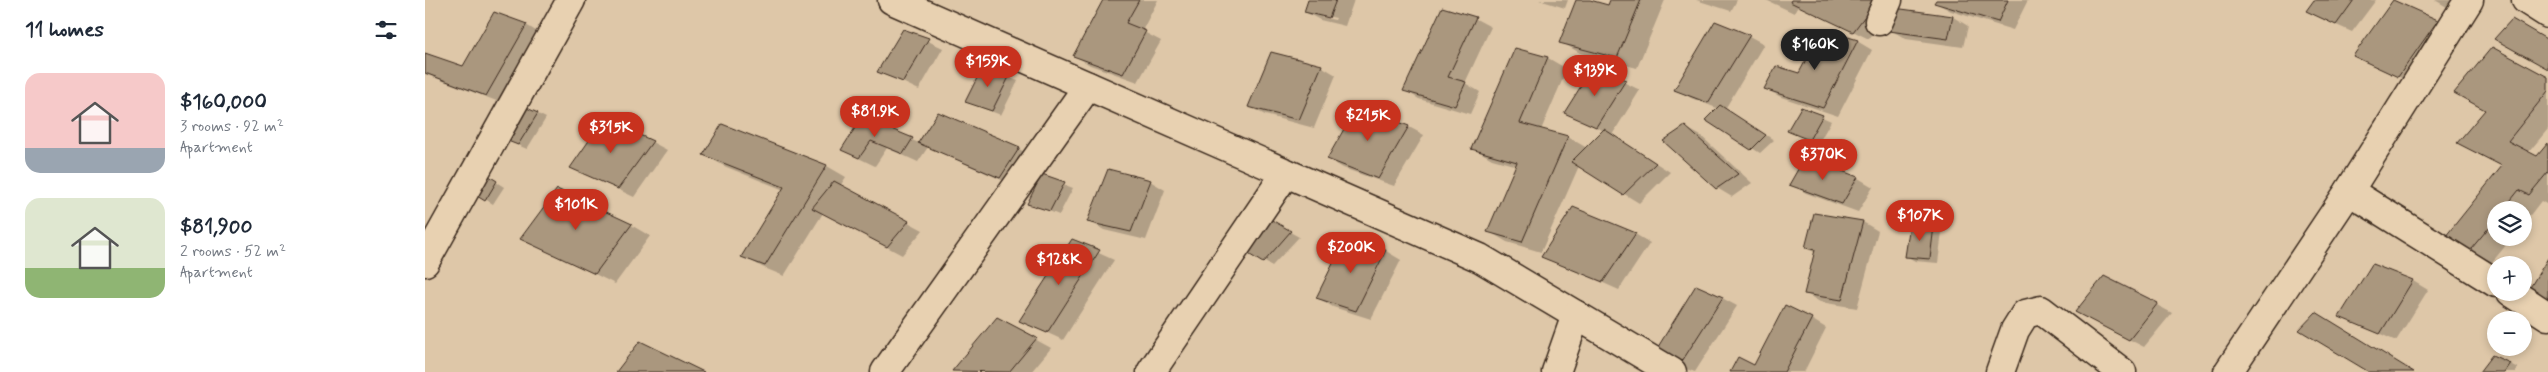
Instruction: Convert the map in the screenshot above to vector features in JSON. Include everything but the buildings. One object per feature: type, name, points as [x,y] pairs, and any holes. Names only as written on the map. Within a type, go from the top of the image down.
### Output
[{"type":"street","points":[[425,262],[571,0]]},
{"type":"street","points":[[892,0],[1480,258],[1672,372]]},
{"type":"street","points":[[2228,372],[2349,191],[2469,0]]},
{"type":"street","points":[[2526,0],[2548,14]]},
{"type":"street","points":[[885,372],[1088,86]]},
{"type":"street","points":[[1151,372],[1287,173]]},
{"type":"street","points":[[2349,191],[2487,277]]},
{"type":"street","points":[[2525,301],[2548,316]]},
{"type":"street","points":[[1999,372],[2015,330],[2025,314],[2041,310],[2122,372]]},
{"type":"street","points":[[1556,372],[1576,315]]}]
